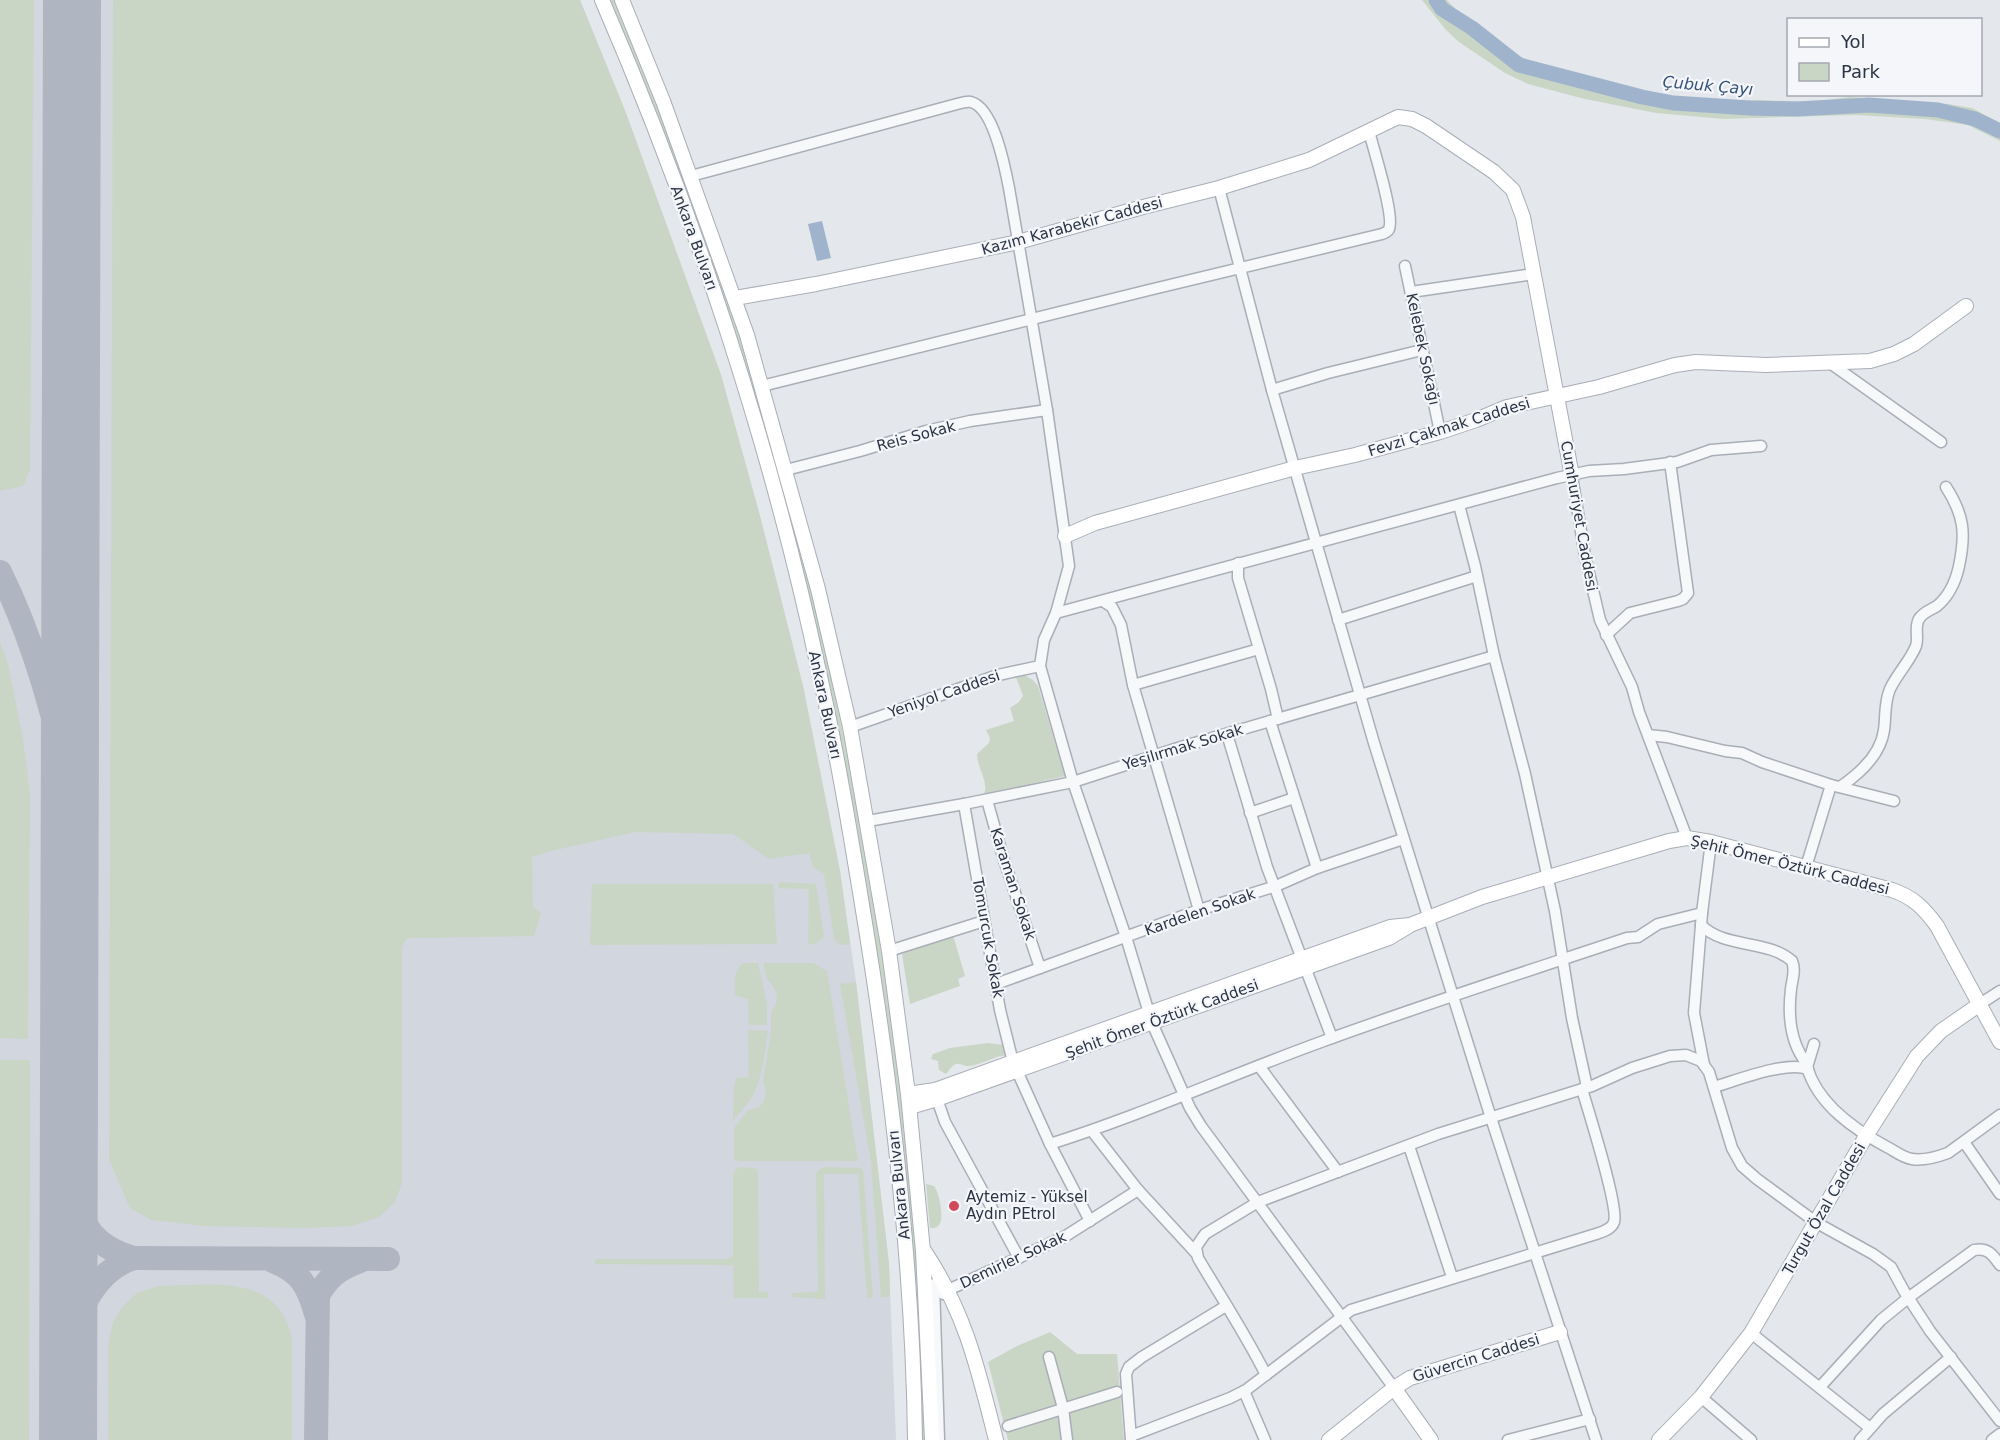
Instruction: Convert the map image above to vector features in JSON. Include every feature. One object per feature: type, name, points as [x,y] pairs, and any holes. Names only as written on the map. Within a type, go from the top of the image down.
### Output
[{"type":"street","name":"Ankara Bulvarı","points":[[602,0],[646,106],[717,303],[789,544],[819,671],[847,812],[885,1052],[909,1291],[915,1440]]},
{"type":"street","name":"Ankara Bulvarı","points":[[622,0],[663,101],[735,298],[786,470],[818,589],[850,727],[889,951],[909,1100],[923,1251],[932,1440]]},
{"type":"street","points":[[691,176],[957,104],[972,102],[984,112],[995,136],[1005,172],[1047,410],[1069,566],[1056,613],[1044,640],[1040,666],[1073,782],[1151,1018],[1184,1095],[1201,1126],[1431,1440]]},
{"type":"street","name":"Kazım Karabekir Caddesi","points":[[735,298],[816,284],[1018,242],[1219,188],[1310,160],[1398,117],[1412,119],[1426,126],[1508,184]]},
{"type":"street","points":[[762,386],[1388,232],[1390,228],[1389,208],[1368,131]]},
{"type":"street","name":"Cumhuriyet Caddesi","points":[[1508,184],[1520,208],[1534,274],[1599,620],[1632,687],[1687,838]]},
{"type":"street","points":[[1219,188],[1272,390],[1403,839],[1596,1440]]},
{"type":"street","name":"Kelebek Sokağı","points":[[1406,266],[1440,432]]},
{"type":"street","points":[[1411,292],[1534,274]]},
{"type":"street","name":"Fevzi Çakmak Caddesi","points":[[1065,536],[1095,524],[1295,468],[1440,432],[1507,407],[1599,387],[1675,364],[1696,362],[1766,365],[1870,362],[1914,344],[1966,306]]},
{"type":"street","points":[[1272,390],[1328,373],[1422,350]]},
{"type":"street","points":[[1830,363],[1941,442]]},
{"type":"street","name":"Reis Sokak","points":[[786,470],[926,431],[970,421],[1047,410]]},
{"type":"street","points":[[1056,613],[1557,478],[1588,471],[1624,469],[1670,462],[1711,450],[1761,446]]},
{"type":"street","points":[[1606,635],[1630,614],[1683,599],[1688,593],[1670,462]]},
{"type":"street","points":[[1806,867],[1836,786],[1858,773],[1879,746],[1884,733],[1887,697],[1895,679],[1915,648],[1918,621],[1921,616],[1944,599],[1955,579],[1961,555],[1963,525],[1958,508],[1946,487]]},
{"type":"street","points":[[1226,1306],[1129,1367],[1126,1374],[1131,1438],[1244,1391],[1355,1308],[1607,1230],[1615,1220],[1608,1181],[1584,1088],[1555,910],[1525,774],[1494,656],[1459,505]]},
{"type":"street","points":[[1238,564],[1238,578],[1271,689],[1274,720],[1294,798],[1317,868]]},
{"type":"street","points":[[1338,620],[1477,576]]},
{"type":"street","points":[[1102,601],[1112,607],[1121,625],[1133,685],[1153,756],[1160,770],[1199,910]]},
{"type":"street","points":[[1133,685],[1259,649]]},
{"type":"street","name":"Yeşilırmak Sokak","points":[[867,821],[1073,782],[1153,756],[1494,656]]},
{"type":"street","name":"Yeniyol Caddesi","points":[[850,727],[998,675],[1040,666]]},
{"type":"street","points":[[1227,734],[1270,874],[1332,1038]]},
{"type":"street","points":[[1648,735],[1742,753],[1761,762],[1836,786],[1894,801]]},
{"type":"street","points":[[1250,813],[1294,798]]},
{"type":"street","name":"Karaman Sokak","points":[[987,800],[1003,857],[1040,968]]},
{"type":"street","name":"Tomurcuk Sokak","points":[[964,804],[996,984],[1015,1066],[1050,1144],[1090,1221]]},
{"type":"street","name":"Şehit Ömer Öztürk Caddesi","points":[[909,1100],[1015,1066],[1303,963],[1389,938],[1410,925],[1482,897],[1631,851],[1687,838],[1711,842],[1892,890],[1913,899],[1928,913],[1937,926],[2000,1042]]},
{"type":"street","name":"Kardelen Sokak","points":[[996,984],[1403,839]]},
{"type":"street","points":[[1711,842],[1702,913],[1695,1013],[1704,1065],[1714,1088],[1737,1160],[1757,1179],[1816,1222],[1886,1263],[1894,1272],[1930,1331],[2000,1421]]},
{"type":"street","points":[[1050,1144],[1092,1131],[1332,1038],[1562,959],[1627,938],[1638,937],[1658,924],[1702,913]]},
{"type":"street","points":[[889,951],[984,921]]},
{"type":"street","points":[[1701,925],[1712,933],[1780,953],[1792,961],[1794,968],[1789,1017],[1796,1045],[1820,1092],[1835,1110],[1866,1136],[1914,1160],[1939,1156],[1964,1142],[2000,1115]]},
{"type":"street","name":"Turgut Özal Caddesi","points":[[1659,1440],[1701,1397],[1751,1333],[1866,1136],[1924,1047],[1958,1018],[2000,991]]},
{"type":"street","points":[[1807,1066],[1814,1044]]},
{"type":"street","points":[[1196,1252],[1198,1242],[1211,1229],[1258,1202],[1338,1172],[1584,1088],[1632,1068],[1670,1056],[1686,1055],[1704,1065]]},
{"type":"street","name":"Şehit Ömer Öztürk Caddesi","points":[[909,1100],[937,1099],[1015,1066]]},
{"type":"street","points":[[1259,1066],[1338,1172]]},
{"type":"street","points":[[1714,1088],[1783,1067],[1807,1066]]},
{"type":"street","points":[[937,1099],[945,1122],[1019,1258]]},
{"type":"street","points":[[1092,1131],[1138,1190],[1196,1252],[1266,1375]]},
{"type":"street","points":[[1964,1142],[2000,1194]]},
{"type":"street","points":[[1409,1146],[1452,1277]]},
{"type":"street","name":"Demirler Sokak","points":[[948,1290],[1064,1237],[1138,1190]]},
{"type":"street","points":[[1820,1387],[1881,1320],[1974,1250],[1987,1250],[1992,1253],[2000,1265]]},
{"type":"street","points":[[923,1251],[948,1290],[966,1331],[996,1440]]},
{"type":"street","points":[[939,1440],[934,1284],[950,1305],[965,1346],[991,1440]]},
{"type":"street","name":"Güvercin Caddesi","points":[[1329,1440],[1394,1388],[1419,1375],[1560,1332]]},
{"type":"street","points":[[1751,1333],[1870,1428]]},
{"type":"street","points":[[1049,1357],[1063,1408],[1067,1440]]},
{"type":"street","points":[[1860,1440],[1883,1414],[1951,1357]]},
{"type":"street","points":[[1244,1391],[1264,1440]]},
{"type":"street","points":[[1008,1426],[1117,1392]]},
{"type":"street","points":[[1701,1397],[1751,1440]]},
{"type":"street","points":[[1508,1440],[1590,1419]]},
{"type":"street","points":[[1992,1440],[2000,1434]]},
{"type":"shaded area","points":[[0,0],[580,0],[626,113],[721,375],[803,686],[840,871],[856,982],[889,1264],[896,1440],[0,1440]]},
{"type":"green space","points":[[0,0],[34,0],[30,469],[23,486],[0,491]]},
{"type":"green space","points":[[113,0],[580,0],[626,113],[721,375],[803,686],[840,871],[850,944],[840,945],[834,939],[824,874],[813,867],[809,853],[769,859],[733,834],[635,832],[532,857],[533,907],[541,913],[534,936],[407,938],[402,947],[402,1183],[395,1202],[379,1217],[352,1226],[303,1228],[205,1226],[151,1220],[130,1208],[109,1159]]},
{"type":"green space","points":[[610,0],[615,0],[624,21],[677,159],[750,370],[792,512],[838,709],[883,962],[913,1198],[925,1440],[921,1440],[897,1097],[881,976],[842,747],[823,659],[701,236],[671,151]]},
{"type":"green space","points":[[1422,0],[1447,0],[1468,22],[1519,56],[1534,63],[1632,89],[1674,98],[1711,102],[1756,100],[1812,102],[1849,97],[1948,104],[1972,108],[2000,123],[2000,141],[1968,125],[1925,119],[1856,115],[1724,119],[1656,113],[1585,99],[1528,84],[1505,73],[1459,42],[1446,30]]},
{"type":"green space","points":[[0,642],[8,664],[23,739],[30,794],[28,1039],[0,1038]]},
{"type":"green space","points":[[1023,674],[1038,686],[1065,776],[984,794],[984,779],[977,754],[989,743],[990,738],[986,730],[1014,721],[1010,708],[1023,696],[1016,677],[972,691],[971,688]]},
{"type":"green space","points":[[779,882],[816,884],[824,937],[814,945],[808,943],[809,889],[778,888]]},
{"type":"green space","points":[[592,884],[773,884],[777,944],[590,945]]},
{"type":"green space","points":[[953,935],[965,976],[958,979],[960,986],[910,1004],[902,954]]},
{"type":"green space","points":[[743,963],[758,963],[767,1004],[767,1025],[749,1025],[748,999],[735,995],[736,974]]},
{"type":"green space","points":[[763,963],[813,963],[827,971],[858,1161],[737,1161],[734,1159],[734,1128],[747,1111],[759,1107],[764,1101],[766,1092],[763,1081],[771,1032],[771,1013],[777,994],[767,979]]},
{"type":"green space","points":[[856,982],[889,1264],[890,1297],[881,1297],[871,1162],[840,984]]},
{"type":"green space","points":[[748,1030],[768,1031],[765,1054],[754,1093],[733,1121],[734,1084],[737,1078],[749,1077]]},
{"type":"green space","points":[[988,1043],[1004,1045],[1007,1055],[970,1066],[956,1064],[946,1074],[939,1070],[938,1061],[931,1059],[933,1054],[950,1048]]},
{"type":"green space","points":[[0,1060],[30,1060],[29,1440],[0,1440]]},
{"type":"green space","points":[[740,1167],[755,1168],[758,1171],[759,1292],[768,1292],[769,1298],[734,1298],[733,1265],[595,1264],[595,1259],[728,1259],[733,1256],[733,1174]]},
{"type":"green space","points":[[826,1167],[861,1168],[863,1171],[873,1298],[867,1298],[858,1174],[824,1174],[825,1299],[792,1297],[792,1293],[818,1292],[816,1173]]},
{"type":"green space","points":[[926,1184],[934,1186],[941,1206],[941,1222],[935,1228],[930,1228]]},
{"type":"green space","points":[[158,1286],[240,1287],[258,1293],[273,1302],[285,1318],[292,1340],[292,1440],[108,1440],[108,1346],[113,1322],[123,1306],[137,1293]]},
{"type":"green space","points":[[1050,1332],[1077,1354],[1117,1354],[1124,1440],[1008,1440],[988,1362]]},
{"type":"water","points":[[822,221],[831,258],[817,261],[808,224]]},
{"type":"waterway","name":"Çubuk Çayı","points":[[1436,0],[1442,9],[1472,28],[1519,65],[1642,97],[1673,103],[1750,108],[1797,109],[1869,105],[1938,110],[1975,119],[2000,131]]},
{"type":"taxiway","points":[[0,572],[32,648],[69,778]]},
{"type":"taxiway","points":[[68,1345],[84,1305],[99,1282],[120,1264],[134,1258],[105,1246],[88,1228],[77,1203],[69,1173]]},
{"type":"taxiway","points":[[134,1258],[388,1259]]},
{"type":"taxiway","points":[[273,1261],[283,1265],[302,1281],[310,1295],[316,1314]]},
{"type":"taxiway","points":[[316,1440],[318,1295],[336,1274],[360,1261]]},
{"type":"runway","points":[[68,1440],[72,0]]},
{"type":"place","name":"Aytemiz - Yüksel Aydın PEtrol","points":[[954,1206]]}]
